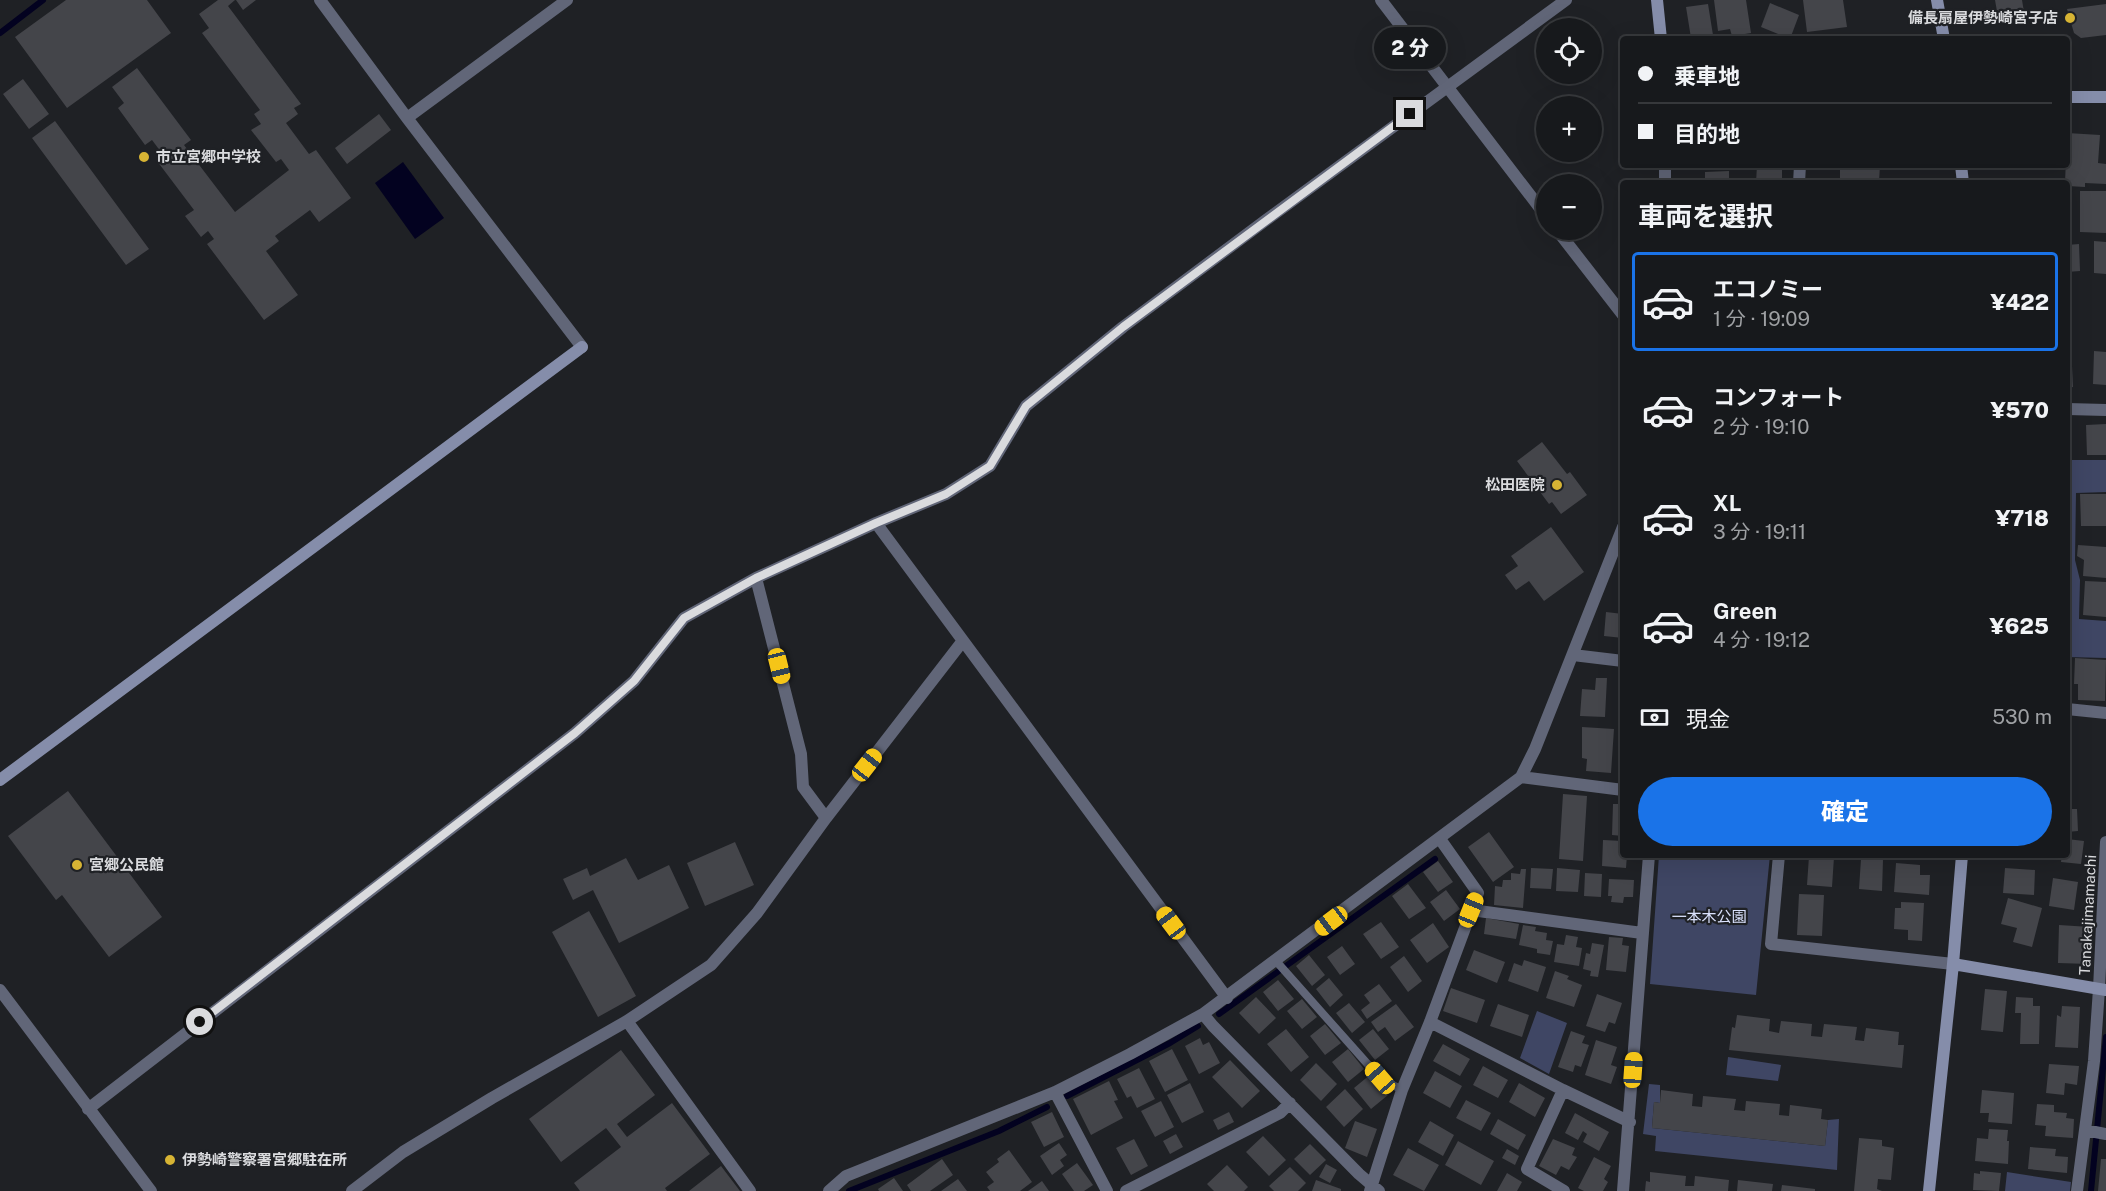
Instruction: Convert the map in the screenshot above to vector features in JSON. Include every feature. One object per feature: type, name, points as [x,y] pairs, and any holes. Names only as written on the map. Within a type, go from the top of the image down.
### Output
[{"type":"street","points":[[0,780],[582,347],[320,0]]},
{"type":"street","points":[[407,118],[567,0]]},
{"type":"street","points":[[1381,0],[1536,203]]},
{"type":"street","points":[[88,1109],[575,733],[634,681],[684,618],[756,578],[946,494],[990,466],[1026,406],[1123,327],[1566,0]]},
{"type":"street","points":[[1657,0],[1661,36]]},
{"type":"street","points":[[1937,0],[1943,36]]},
{"type":"street","points":[[2070,97],[2106,97]]},
{"type":"street","points":[[1565,240],[1620,311]]},
{"type":"street","points":[[2070,409],[2106,410]]},
{"type":"street","points":[[876,523],[1227,998]]},
{"type":"street","points":[[829,1191],[846,1176],[1055,1092],[1203,1014],[1521,777],[1535,749],[1620,535]]},
{"type":"street","points":[[756,578],[801,754],[803,788],[826,818]]},
{"type":"street","points":[[352,1191],[403,1152],[627,1021],[711,965],[757,913],[826,818],[962,642]]},
{"type":"street","points":[[1573,655],[1620,661]]},
{"type":"street","points":[[2070,709],[2106,713]]},
{"type":"street","points":[[1521,777],[1620,790]]},
{"type":"street","points":[[1203,1014],[1374,1189],[1402,1090],[1478,893],[1440,839]]},
{"type":"street","name":"Tanakajimamachi","points":[[2077,1191],[2103,989],[2106,842]]},
{"type":"street","points":[[1623,1191],[1649,858]]},
{"type":"street","points":[[1779,858],[1771,944],[1953,964],[2103,989]]},
{"type":"street","points":[[1929,1191],[1962,858]]},
{"type":"street","points":[[1471,910],[1642,933]]},
{"type":"street","points":[[0,990],[151,1191]]},
{"type":"street","points":[[627,1021],[750,1191]]},
{"type":"street","points":[[1430,1022],[1629,1122]]},
{"type":"street","points":[[1563,1090],[1527,1169],[1564,1191]]},
{"type":"street","points":[[1055,1092],[1107,1191]]},
{"type":"street","points":[[1126,1191],[1280,1113],[1290,1103]]},
{"type":"street","points":[[2085,1130],[2106,1134]]},
{"type":"lane","points":[[1276,961],[1380,1078],[1402,1090]]},
{"type":"green space","points":[[2070,460],[2106,460],[2106,492],[2076,493],[2075,560],[2080,580],[2079,619],[2106,621],[2106,658],[2070,657]]},
{"type":"green space","name":"一本木公園","points":[[1659,858],[1770,858],[1756,995],[1650,984]]},
{"type":"green space","points":[[1537,1011],[1567,1023],[1549,1074],[1520,1058]]},
{"type":"green space","points":[[1728,1057],[1781,1065],[1778,1081],[1726,1075]]},
{"type":"green space","points":[[1649,1084],[1660,1085],[1660,1103],[1654,1102],[1652,1128],[1825,1146],[1828,1120],[1839,1119],[1837,1170],[1655,1151],[1656,1136],[1643,1134]]},
{"type":"green space","points":[[2007,1172],[2071,1182],[2070,1191],[2005,1191]]},
{"type":"shaded area","points":[[403,162],[444,218],[415,239],[375,183]]},
{"type":"building","points":[[66,0],[147,0],[171,33],[67,108],[15,37]]},
{"type":"building","points":[[218,0],[235,0],[228,6],[301,104],[294,108],[298,114],[286,123],[309,154],[316,150],[351,198],[319,222],[310,210],[275,236],[279,241],[266,251],[298,295],[264,320],[207,244],[214,239],[208,231],[201,237],[185,216],[194,210],[157,161],[164,156],[152,140],[145,145],[118,108],[124,103],[112,87],[137,68],[191,140],[184,145],[235,212],[289,170],[281,159],[276,162],[251,130],[261,124],[254,114],[260,110],[202,33],[209,28],[199,14]]},
{"type":"building","points":[[236,0],[256,0],[243,10]]},
{"type":"building","points":[[1714,0],[1746,0],[1751,33],[1732,36],[1730,29],[1718,31]]},
{"type":"building","points":[[1803,0],[1843,0],[1847,27],[1807,32]]},
{"type":"building","points":[[1995,0],[2022,0],[2024,12],[1998,17]]},
{"type":"building","points":[[1770,3],[1799,15],[1791,36],[1783,36],[1761,27]]},
{"type":"building","points":[[1708,4],[1713,35],[1691,36],[1686,7]]},
{"type":"building","points":[[2106,4],[2106,35],[2081,38],[2074,33],[2067,9]]},
{"type":"building","points":[[23,79],[49,114],[29,129],[3,94]]},
{"type":"building","points":[[379,114],[391,130],[347,164],[335,148]]},
{"type":"building","points":[[55,121],[149,249],[126,265],[32,138]]},
{"type":"building","points":[[2070,133],[2100,135],[2098,163],[2106,164],[2106,184],[2085,183],[2085,187],[2070,186],[2070,180],[2065,180],[2066,168],[2070,168]]},
{"type":"building","points":[[1757,168],[1782,168],[1782,180],[1756,180]]},
{"type":"building","points":[[1840,168],[1880,168],[1879,180],[1840,180]]},
{"type":"building","points":[[1729,171],[1729,180],[1705,180],[1705,172]]},
{"type":"building","points":[[2008,178],[2035,179],[2035,180],[2008,180]]},
{"type":"building","points":[[2080,191],[2106,191],[2106,233],[2080,232]]},
{"type":"building","points":[[2094,241],[2106,242],[2106,274],[2094,273]]},
{"type":"building","points":[[2079,244],[2080,271],[2070,272],[2070,245]]},
{"type":"building","points":[[2070,345],[2071,345],[2073,387],[2070,388]]},
{"type":"building","points":[[2094,351],[2106,352],[2106,385],[2093,384]]},
{"type":"building","points":[[2106,424],[2106,455],[2087,455],[2086,425]]},
{"type":"building","name":"松田医院","points":[[1542,442],[1567,474],[1570,472],[1587,495],[1561,514],[1552,502],[1549,504],[1517,461]]},
{"type":"building","points":[[2080,494],[2106,494],[2106,526],[2081,526]]},
{"type":"building","points":[[1551,527],[1584,572],[1544,601],[1529,581],[1516,590],[1505,575],[1518,566],[1511,556]]},
{"type":"building","points":[[2078,545],[2106,547],[2106,578],[2083,576],[2084,560],[2077,556]]},
{"type":"building","points":[[2085,581],[2106,582],[2106,617],[2083,615]]},
{"type":"building","points":[[1606,612],[1620,614],[1620,638],[1604,636]]},
{"type":"building","points":[[2075,658],[2106,660],[2105,701],[2078,700],[2078,684],[2074,684]]},
{"type":"building","points":[[1596,678],[1607,678],[1605,717],[1580,716],[1582,689],[1595,690]]},
{"type":"building","points":[[1582,727],[1614,729],[1611,773],[1586,771],[1587,759],[1582,758]]},
{"type":"building","name":"宮郷公民館","points":[[68,791],[162,917],[109,957],[62,895],[56,900],[8,836]]},
{"type":"building","points":[[1563,794],[1587,796],[1583,861],[1559,859]]},
{"type":"building","points":[[1613,804],[1620,804],[1620,836],[1612,835]]},
{"type":"building","points":[[2070,809],[2077,809],[2078,831],[2070,832]]},
{"type":"building","points":[[1489,832],[1514,867],[1493,882],[1468,847]]},
{"type":"building","points":[[2070,839],[2084,841],[2081,864],[2061,862],[2062,858],[2070,858]]},
{"type":"building","points":[[1603,840],[1620,841],[1620,858],[1627,858],[1626,868],[1602,866]]},
{"type":"building","points":[[735,842],[754,885],[705,906],[687,863]]},
{"type":"building","points":[[626,858],[638,880],[669,865],[689,908],[619,943],[593,890],[573,900],[563,879],[587,868],[590,876]]},
{"type":"building","points":[[1809,858],[1834,858],[1832,887],[1807,885]]},
{"type":"building","points":[[1861,859],[1883,860],[1882,891],[1859,889]]},
{"type":"building","points":[[1438,861],[1453,882],[1438,892],[1423,872]]},
{"type":"building","points":[[1896,863],[1920,865],[1920,875],[1930,875],[1929,895],[1894,892]]},
{"type":"building","points":[[1531,868],[1553,869],[1551,889],[1530,888]]},
{"type":"building","points":[[1557,868],[1580,870],[1578,892],[1556,891]]},
{"type":"building","points":[[2005,868],[2035,870],[2034,895],[2003,893]]},
{"type":"building","points":[[1521,869],[1526,869],[1523,908],[1494,905],[1495,886],[1502,887],[1503,880],[1511,880],[1511,873],[1520,874]]},
{"type":"building","points":[[1585,873],[1602,874],[1601,897],[1584,896]]},
{"type":"building","points":[[2053,878],[2078,882],[2074,910],[2049,906]]},
{"type":"building","points":[[1609,879],[1634,880],[1633,897],[1624,897],[1623,903],[1611,902],[1612,896],[1608,896]]},
{"type":"building","points":[[1408,884],[1426,908],[1409,919],[1392,896]]},
{"type":"building","points":[[1446,890],[1460,909],[1444,921],[1430,902]]},
{"type":"building","points":[[1799,894],[1824,895],[1822,936],[1797,935]]},
{"type":"building","points":[[2008,898],[2042,908],[2032,947],[2013,942],[2017,928],[2001,924]]},
{"type":"building","points":[[1901,902],[1924,903],[1922,941],[1908,940],[1908,930],[1894,929],[1895,908],[1901,908]]},
{"type":"building","points":[[589,911],[636,996],[598,1017],[552,932]]},
{"type":"building","points":[[1486,918],[1519,924],[1516,939],[1484,934]]},
{"type":"building","points":[[1381,922],[1399,947],[1381,959],[1363,934]]},
{"type":"building","points":[[1433,923],[1449,947],[1427,963],[1410,940]]},
{"type":"building","points":[[1523,925],[1536,927],[1535,931],[1547,933],[1546,940],[1553,941],[1550,955],[1537,953],[1537,949],[1519,945]]},
{"type":"building","points":[[2059,925],[2090,927],[2089,964],[2058,963]]},
{"type":"building","points":[[1566,935],[1578,937],[1576,947],[1582,948],[1579,966],[1554,962],[1557,944],[1564,945]]},
{"type":"building","points":[[1609,937],[1623,938],[1622,945],[1629,946],[1626,972],[1606,970]]},
{"type":"building","points":[[1592,943],[1604,945],[1598,977],[1590,976],[1591,971],[1583,969],[1586,953],[1590,954]]},
{"type":"building","points":[[1342,946],[1355,964],[1340,975],[1327,957]]},
{"type":"building","points":[[1474,950],[1505,962],[1497,983],[1466,970]]},
{"type":"building","points":[[1309,955],[1325,975],[1312,986],[1296,966]]},
{"type":"building","points":[[1404,956],[1422,981],[1408,992],[1390,967]]},
{"type":"building","points":[[1524,960],[1546,967],[1538,992],[1508,981],[1514,963],[1522,966]]},
{"type":"building","points":[[1555,971],[1569,976],[1567,979],[1582,985],[1574,1007],[1546,998]]},
{"type":"building","points":[[1329,978],[1343,995],[1330,1007],[1316,989]]},
{"type":"building","points":[[1278,980],[1294,999],[1278,1011],[1263,992]]},
{"type":"building","points":[[1379,984],[1392,1001],[1367,1019],[1361,1010],[1370,1003],[1364,995]]},
{"type":"building","points":[[1451,988],[1485,1000],[1477,1023],[1443,1011]]},
{"type":"building","points":[[1985,989],[2007,991],[2003,1032],[1981,1030]]},
{"type":"building","points":[[1597,994],[1622,1003],[1615,1024],[1609,1022],[1605,1032],[1586,1026]]},
{"type":"building","points":[[1256,997],[1276,1018],[1259,1034],[1239,1013]]},
{"type":"building","points":[[2016,997],[2033,998],[2033,1006],[2040,1006],[2039,1044],[2020,1044],[2021,1013],[2015,1013]]},
{"type":"building","points":[[1302,999],[1317,1017],[1302,1029],[1287,1011]]},
{"type":"building","points":[[1349,1003],[1365,1022],[1352,1033],[1336,1013]]},
{"type":"building","points":[[1396,1004],[1414,1027],[1395,1041],[1385,1027],[1378,1032],[1371,1022]]},
{"type":"building","points":[[1498,1004],[1529,1015],[1522,1037],[1490,1026]]},
{"type":"building","points":[[2062,1006],[2080,1007],[2078,1048],[2055,1047],[2057,1015],[2061,1017]]},
{"type":"building","points":[[1737,1015],[1770,1019],[1769,1031],[1779,1033],[1781,1021],[1812,1024],[1811,1036],[1822,1037],[1824,1024],[1857,1027],[1855,1040],[1864,1041],[1866,1028],[1899,1032],[1898,1045],[1904,1045],[1902,1068],[1729,1050],[1732,1027],[1735,1028]]},
{"type":"building","points":[[1325,1024],[1341,1043],[1325,1055],[1310,1036]]},
{"type":"building","points":[[1286,1029],[1309,1057],[1291,1072],[1267,1044]]},
{"type":"building","points":[[1373,1029],[1389,1049],[1375,1060],[1359,1040]]},
{"type":"building","points":[[1571,1031],[1585,1036],[1582,1043],[1589,1045],[1581,1067],[1575,1065],[1573,1072],[1558,1067]]},
{"type":"building","points":[[1200,1038],[1203,1045],[1209,1042],[1220,1063],[1199,1074],[1185,1046]]},
{"type":"building","points":[[1596,1040],[1617,1047],[1611,1065],[1617,1067],[1611,1084],[1585,1075]]},
{"type":"building","points":[[1443,1044],[1470,1059],[1460,1076],[1433,1061]]},
{"type":"building","points":[[1172,1049],[1188,1080],[1165,1092],[1149,1061]]},
{"type":"building","points":[[1348,1049],[1364,1069],[1348,1082],[1332,1062]]},
{"type":"building","points":[[621,1050],[655,1095],[617,1124],[627,1137],[672,1103],[710,1154],[665,1188],[667,1191],[580,1191],[574,1183],[621,1147],[606,1128],[561,1162],[529,1119]]},
{"type":"building","points":[[1230,1060],[1260,1091],[1242,1108],[1212,1077]]},
{"type":"building","points":[[1316,1063],[1337,1084],[1321,1101],[1300,1080]]},
{"type":"building","points":[[2049,1064],[2079,1066],[2077,1085],[2065,1083],[2064,1095],[2046,1093]]},
{"type":"building","points":[[1483,1066],[1508,1080],[1498,1098],[1473,1085]]},
{"type":"building","points":[[1139,1068],[1155,1099],[1137,1108],[1131,1096],[1127,1098],[1117,1079]]},
{"type":"building","points":[[1435,1071],[1462,1086],[1450,1108],[1423,1093]]},
{"type":"building","points":[[1371,1074],[1388,1095],[1371,1109],[1354,1088]]},
{"type":"building","points":[[1109,1081],[1118,1100],[1114,1101],[1123,1118],[1091,1135],[1073,1099]]},
{"type":"building","points":[[1190,1083],[1204,1112],[1182,1123],[1167,1095]]},
{"type":"building","points":[[1519,1083],[1545,1098],[1535,1117],[1509,1102]]},
{"type":"building","points":[[1345,1089],[1363,1109],[1344,1127],[1326,1107]]},
{"type":"building","points":[[1661,1090],[1693,1094],[1692,1106],[1702,1107],[1703,1096],[1736,1099],[1734,1110],[1745,1111],[1746,1101],[1780,1104],[1779,1115],[1789,1116],[1790,1105],[1822,1109],[1821,1119],[1828,1120],[1825,1146],[1652,1128],[1654,1102],[1660,1103]]},
{"type":"building","points":[[1982,1090],[2014,1093],[2012,1124],[1988,1122],[1989,1113],[1980,1113]]},
{"type":"building","points":[[1466,1100],[1491,1113],[1481,1131],[1456,1118]]},
{"type":"building","points":[[1161,1101],[1174,1127],[1155,1137],[1141,1111]]},
{"type":"building","points":[[2037,1104],[2054,1105],[2054,1112],[2067,1113],[2066,1118],[2074,1119],[2073,1138],[2045,1136],[2046,1126],[2035,1125]]},
{"type":"building","points":[[1052,1112],[1064,1137],[1044,1147],[1031,1122]]},
{"type":"building","points":[[1229,1112],[1234,1122],[1218,1130],[1213,1120]]},
{"type":"building","points":[[1575,1113],[1609,1132],[1599,1151],[1583,1142],[1587,1134],[1583,1131],[1578,1140],[1565,1133]]},
{"type":"building","points":[[1498,1119],[1526,1135],[1518,1150],[1490,1134]]},
{"type":"building","points":[[1355,1121],[1377,1129],[1367,1157],[1345,1148]]},
{"type":"building","points":[[1430,1121],[1454,1135],[1443,1156],[1418,1142]]},
{"type":"building","points":[[1989,1129],[2008,1130],[2008,1164],[1975,1161],[1977,1138],[1988,1139]]},
{"type":"building","points":[[1176,1134],[1183,1147],[1170,1154],[1163,1141]]},
{"type":"building","points":[[1263,1136],[1286,1160],[1269,1176],[1246,1152]]},
{"type":"building","points":[[1859,1138],[1882,1140],[1882,1146],[1894,1148],[1891,1180],[1878,1179],[1877,1189],[1882,1191],[1854,1191]]},
{"type":"building","points":[[1134,1139],[1148,1166],[1131,1175],[1116,1148]]},
{"type":"building","points":[[1553,1139],[1575,1148],[1572,1155],[1577,1157],[1569,1170],[1561,1166],[1556,1175],[1539,1166]]},
{"type":"building","points":[[1458,1141],[1494,1161],[1481,1185],[1445,1165]]},
{"type":"building","points":[[1059,1143],[1067,1155],[1060,1160],[1064,1166],[1052,1175],[1040,1156]]},
{"type":"building","points":[[1310,1144],[1326,1160],[1310,1175],[1294,1159]]},
{"type":"building","points":[[2030,1147],[2056,1149],[2055,1156],[2068,1157],[2067,1173],[2028,1169]]},
{"type":"building","points":[[1408,1148],[1439,1165],[1424,1191],[1393,1175]]},
{"type":"building","points":[[1507,1149],[1519,1156],[1515,1165],[1502,1158]]},
{"type":"building","points":[[1009,1150],[1032,1182],[1020,1191],[990,1191],[987,1187],[994,1182],[986,1172]]},
{"type":"building","points":[[1594,1157],[1611,1166],[1604,1179],[1608,1182],[1603,1191],[1584,1191],[1578,1188]]},
{"type":"building","points":[[942,1159],[953,1175],[930,1191],[911,1191],[907,1185]]},
{"type":"building","points":[[2101,1159],[2106,1159],[2106,1191],[2098,1191]]},
{"type":"building","points":[[1077,1163],[1093,1185],[1084,1191],[1074,1191],[1062,1174]]},
{"type":"building","points":[[1326,1164],[1337,1170],[1330,1183],[1319,1177]]},
{"type":"building","points":[[1227,1165],[1248,1187],[1244,1191],[1214,1191],[1207,1184]]},
{"type":"building","points":[[721,1166],[740,1191],[689,1191]]},
{"type":"building","points":[[1290,1167],[1306,1183],[1298,1191],[1274,1191],[1269,1186]]},
{"type":"building","points":[[1980,1171],[2001,1173],[1999,1191],[1973,1190],[1974,1173],[1980,1174]]},
{"type":"building","points":[[1650,1172],[1686,1176],[1685,1186],[1694,1186],[1695,1176],[1729,1180],[1728,1191],[1645,1191],[1646,1181],[1650,1182]]},
{"type":"building","points":[[1507,1173],[1522,1182],[1517,1191],[1497,1191]]},
{"type":"building","points":[[894,1178],[903,1191],[879,1191],[878,1189]]},
{"type":"building","points":[[958,1179],[967,1191],[941,1191]]},
{"type":"building","points":[[1316,1180],[1341,1189],[1341,1191],[1312,1191]]},
{"type":"building","points":[[1738,1180],[1773,1184],[1772,1191],[1737,1191]]},
{"type":"building","points":[[1042,1181],[1049,1191],[1028,1191]]},
{"type":"building","points":[[1782,1185],[1815,1189],[1815,1191],[1781,1191]]},
{"type":"waterway","points":[[0,33],[43,0]]},
{"type":"waterway","points":[[1219,1014],[1435,859]]},
{"type":"waterway","points":[[1067,1096],[1198,1026]]},
{"type":"waterway","points":[[2091,1191],[2106,1037]]},
{"type":"waterway","points":[[849,1191],[999,1131],[1047,1107]]},
{"type":"place","name":"備長扇屋伊勢崎宮子店","points":[[2070,18]]},
{"type":"place","name":"市立宮郷中学校","points":[[144,157]]},
{"type":"place","name":"松田医院","points":[[1557,485]]},
{"type":"place","name":"宮郷公民館","points":[[77,865]]},
{"type":"place","name":"伊勢崎警察署宮郷駐在所","points":[[170,1160]]},
{"type":"route","points":[[200,1022],[575,733],[634,681],[684,618],[756,578],[946,494],[990,466],[1026,406],[1123,327],[1410,114]]}]
